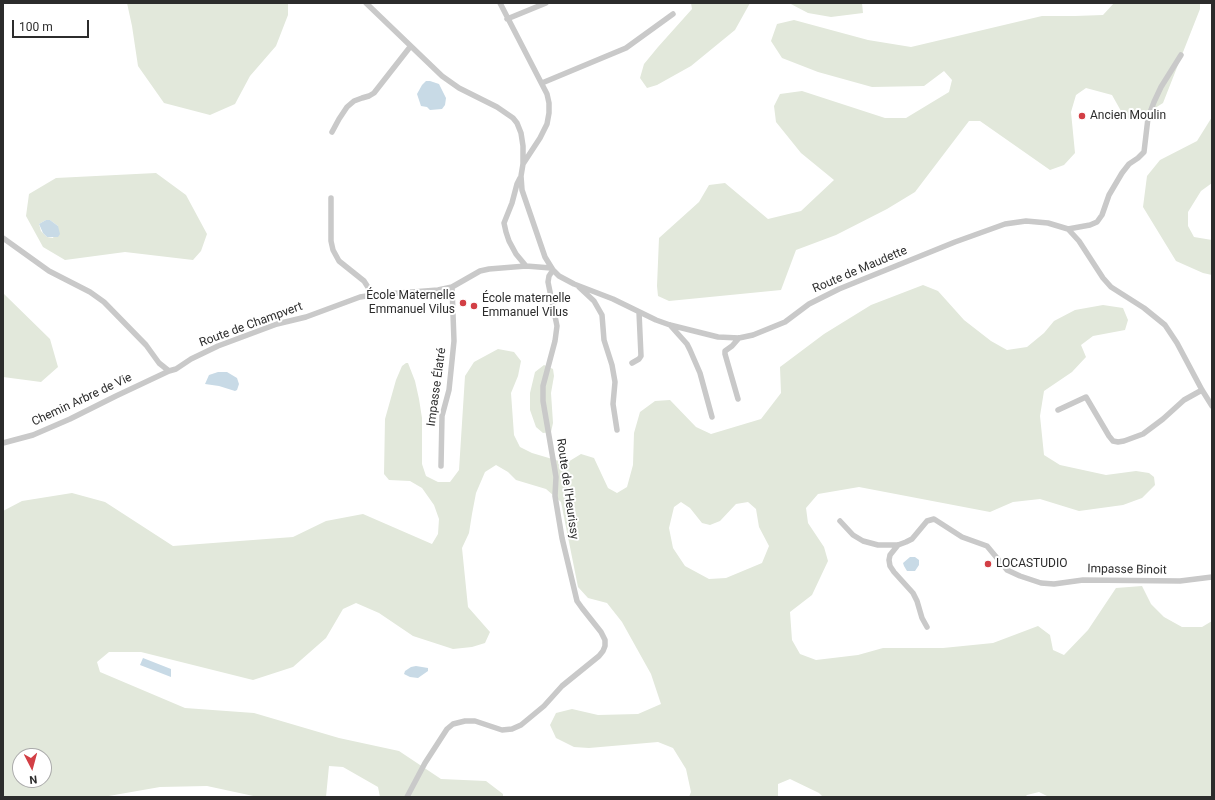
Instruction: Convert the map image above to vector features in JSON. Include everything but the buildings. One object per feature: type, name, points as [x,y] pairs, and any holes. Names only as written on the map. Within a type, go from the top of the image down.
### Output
[{"type":"street","points":[[366,3],[383,18],[410,47],[442,76],[459,88],[497,107],[513,118],[517,123],[521,134],[523,164],[521,176],[504,223],[509,241],[516,254],[526,266]]},
{"type":"street","points":[[500,3],[547,94],[549,113],[547,124],[540,138],[523,164]]},
{"type":"street","points":[[507,19],[546,3]]},
{"type":"street","points":[[542,83],[626,48],[674,14]]},
{"type":"street","points":[[332,132],[347,106],[354,101],[374,93],[410,47]]},
{"type":"street","points":[[1068,229],[1090,225],[1097,222],[1102,215],[1109,195],[1122,173],[1129,164],[1144,152],[1148,118],[1154,102],[1181,55]]},
{"type":"street","points":[[521,176],[522,190],[526,203],[545,257],[552,269]]},
{"type":"street","points":[[331,198],[331,241],[333,250],[339,261],[364,281],[373,295]]},
{"type":"street","name":"Route de Maudette","points":[[552,269],[560,276],[578,285],[670,325],[718,337],[740,338],[753,335],[785,322],[810,304],[839,289],[955,242],[1005,224],[1026,221],[1048,223],[1068,229]]},
{"type":"street","points":[[1068,229],[1079,241],[1102,278],[1111,287],[1144,308],[1165,325],[1189,362],[1202,390],[1212,406]]},
{"type":"street","points":[[3,238],[49,271],[90,292],[104,302],[146,344],[159,364],[169,371]]},
{"type":"street","name":"Route de Champvert","points":[[169,371],[176,369],[202,353],[241,337],[277,324],[306,317],[360,297],[438,290],[452,287],[480,271],[489,269],[526,266],[552,269]]},
{"type":"street","name":"Route de l'Heurissy","points":[[407,797],[424,763],[447,729],[453,724],[465,721],[475,721],[502,730],[512,729],[521,725],[544,706],[567,682],[599,656],[605,646],[605,640],[601,632],[577,600],[562,538],[555,496],[556,477],[543,401],[543,386],[555,341],[557,326],[548,282],[552,269]]},
{"type":"street","points":[[578,285],[594,301],[602,315],[604,340],[612,365],[615,382],[613,404],[617,430]]},
{"type":"street","name":"Impasse Élatré","points":[[441,466],[442,416],[449,390],[454,341],[452,287]]},
{"type":"street","points":[[632,363],[641,356],[639,312]]},
{"type":"street","points":[[670,325],[687,344],[690,350],[700,373],[712,417]]},
{"type":"street","points":[[738,399],[725,350],[732,346],[740,338]]},
{"type":"street","name":"Chemin Arbre de Vie","points":[[3,443],[33,435],[70,419],[169,371]]},
{"type":"street","points":[[1058,410],[1086,397],[1109,436],[1113,441],[1118,442],[1142,434],[1163,419],[1184,400],[1202,390]]},
{"type":"street","name":"Impasse Binoit","points":[[840,521],[853,535],[863,541],[878,545],[898,545],[912,539],[927,521],[934,519],[962,537],[987,546],[1007,570],[1041,583],[1054,584],[1083,580],[1180,581],[1212,576]]},
{"type":"street","points":[[898,545],[890,555],[890,566],[913,593],[927,627]]},
{"type":"shaded area","points":[[127,3],[288,3],[288,15],[276,46],[250,76],[235,104],[210,115],[164,103],[138,66]]},
{"type":"shaded area","points":[[691,3],[750,3],[735,30],[691,66],[657,85],[647,88],[640,78],[644,64],[692,9]]},
{"type":"shaded area","points":[[789,3],[862,3],[863,13],[831,17],[808,13]]},
{"type":"shaded area","points":[[1114,3],[1200,3],[1200,9],[1163,103],[1136,120],[1129,119],[1121,111],[1112,95],[1086,88],[1076,95],[1071,112],[1075,153],[1064,165],[1050,170],[980,121],[969,121],[915,192],[887,209],[836,235],[796,250],[781,290],[669,301],[658,296],[659,238],[699,202],[709,185],[725,183],[768,219],[801,211],[834,180],[801,153],[776,122],[774,106],[780,94],[802,91],[885,118],[906,118],[949,92],[952,80],[944,71],[924,86],[872,87],[818,72],[782,58],[771,41],[777,24],[794,20],[868,40],[911,47],[1042,16],[1103,15]]},
{"type":"shaded area","points":[[1212,117],[1212,183],[1201,191],[1188,212],[1188,226],[1194,237],[1212,240],[1212,275],[1203,273],[1176,261],[1143,207],[1147,176],[1160,160],[1197,141]]},
{"type":"shaded area","points":[[156,173],[186,195],[207,234],[201,251],[193,260],[125,252],[65,260],[43,247],[26,216],[29,194],[56,178]],"holes":[[[46,220],[50,220],[58,226],[53,238],[47,237],[41,231],[39,224]]]},
{"type":"shaded area","points":[[923,285],[938,291],[964,320],[991,341],[1007,350],[1027,347],[1044,333],[1054,321],[1075,310],[1103,305],[1123,308],[1128,320],[1125,330],[1093,336],[1081,345],[1086,357],[1072,372],[1044,391],[1040,416],[1044,455],[1060,465],[1106,475],[1136,471],[1149,473],[1154,477],[1155,485],[1142,498],[1123,505],[1079,511],[1040,499],[1013,502],[990,512],[859,487],[818,494],[806,508],[808,523],[824,547],[828,561],[812,595],[790,612],[792,640],[800,654],[816,660],[858,655],[883,648],[943,648],[993,643],[1038,626],[1050,635],[1053,650],[1064,655],[1088,630],[1116,588],[1142,586],[1151,604],[1164,617],[1182,627],[1202,627],[1212,621],[1212,797],[1049,797],[1039,792],[1027,795],[1025,797],[823,797],[819,793],[790,779],[778,784],[778,797],[689,797],[691,792],[686,769],[673,748],[658,742],[589,748],[574,747],[556,738],[550,725],[556,713],[572,709],[598,715],[638,714],[661,704],[651,674],[622,622],[607,603],[588,598],[578,587],[561,502],[546,489],[516,480],[508,472],[496,465],[485,472],[476,493],[469,533],[462,548],[468,607],[490,632],[485,643],[472,647],[453,649],[413,636],[379,613],[356,603],[343,609],[326,638],[293,667],[253,680],[141,652],[109,652],[97,662],[100,672],[185,708],[254,713],[339,738],[399,751],[441,779],[486,781],[503,794],[503,797],[380,797],[378,787],[343,767],[329,766],[326,797],[258,797],[207,786],[160,787],[103,797],[3,797],[3,511],[22,501],[72,493],[105,502],[173,546],[293,537],[326,521],[363,514],[432,544],[438,534],[439,519],[434,505],[422,488],[410,481],[389,480],[384,474],[385,419],[396,380],[402,366],[406,363],[408,363],[415,381],[419,399],[422,418],[422,464],[426,476],[438,482],[450,482],[459,470],[465,376],[474,362],[498,349],[514,352],[521,361],[518,376],[511,393],[514,435],[520,447],[532,453],[559,461],[563,465],[581,454],[594,458],[608,488],[617,493],[627,487],[633,465],[634,433],[640,412],[655,401],[670,400],[696,427],[711,434],[761,419],[781,393],[780,367],[824,334],[871,305]],"holes":[[[681,502],[690,508],[702,523],[710,525],[720,521],[736,504],[748,502],[756,509],[759,527],[769,546],[762,563],[726,578],[709,579],[685,566],[673,548],[669,528],[674,507]]]},
{"type":"shaded area","points":[[3,293],[50,339],[58,367],[41,382],[3,377]]},
{"type":"shaded area","points":[[544,365],[553,369],[554,376],[551,393],[553,423],[551,432],[543,433],[536,427],[530,410],[530,393],[535,372]]},
{"type":"water","points":[[426,81],[439,84],[446,98],[445,105],[442,109],[430,110],[427,107],[421,106],[417,94]]},
{"type":"water","points":[[46,220],[50,220],[58,226],[60,234],[58,237],[47,237],[43,233],[39,224]]},
{"type":"water","points":[[218,372],[227,372],[237,378],[239,384],[237,390],[235,391],[219,386],[205,384],[209,375]]},
{"type":"water","points":[[910,557],[915,557],[919,560],[919,565],[915,571],[907,571],[904,566],[903,563]]},
{"type":"water","points":[[143,658],[171,669],[171,677],[140,665]]},
{"type":"water","points":[[416,666],[428,668],[428,671],[418,678],[410,677],[404,674],[405,671],[411,667]]},
{"type":"place","name":"Ancien Moulin","points":[[1082,116]]},
{"type":"place","name":"École Maternelle Emmanuel Vilus","points":[[463,303]]},
{"type":"place","name":"École maternelle Emmanuel Vilus","points":[[474,306]]},
{"type":"place","name":"LOCASTUDIO","points":[[988,564]]}]
